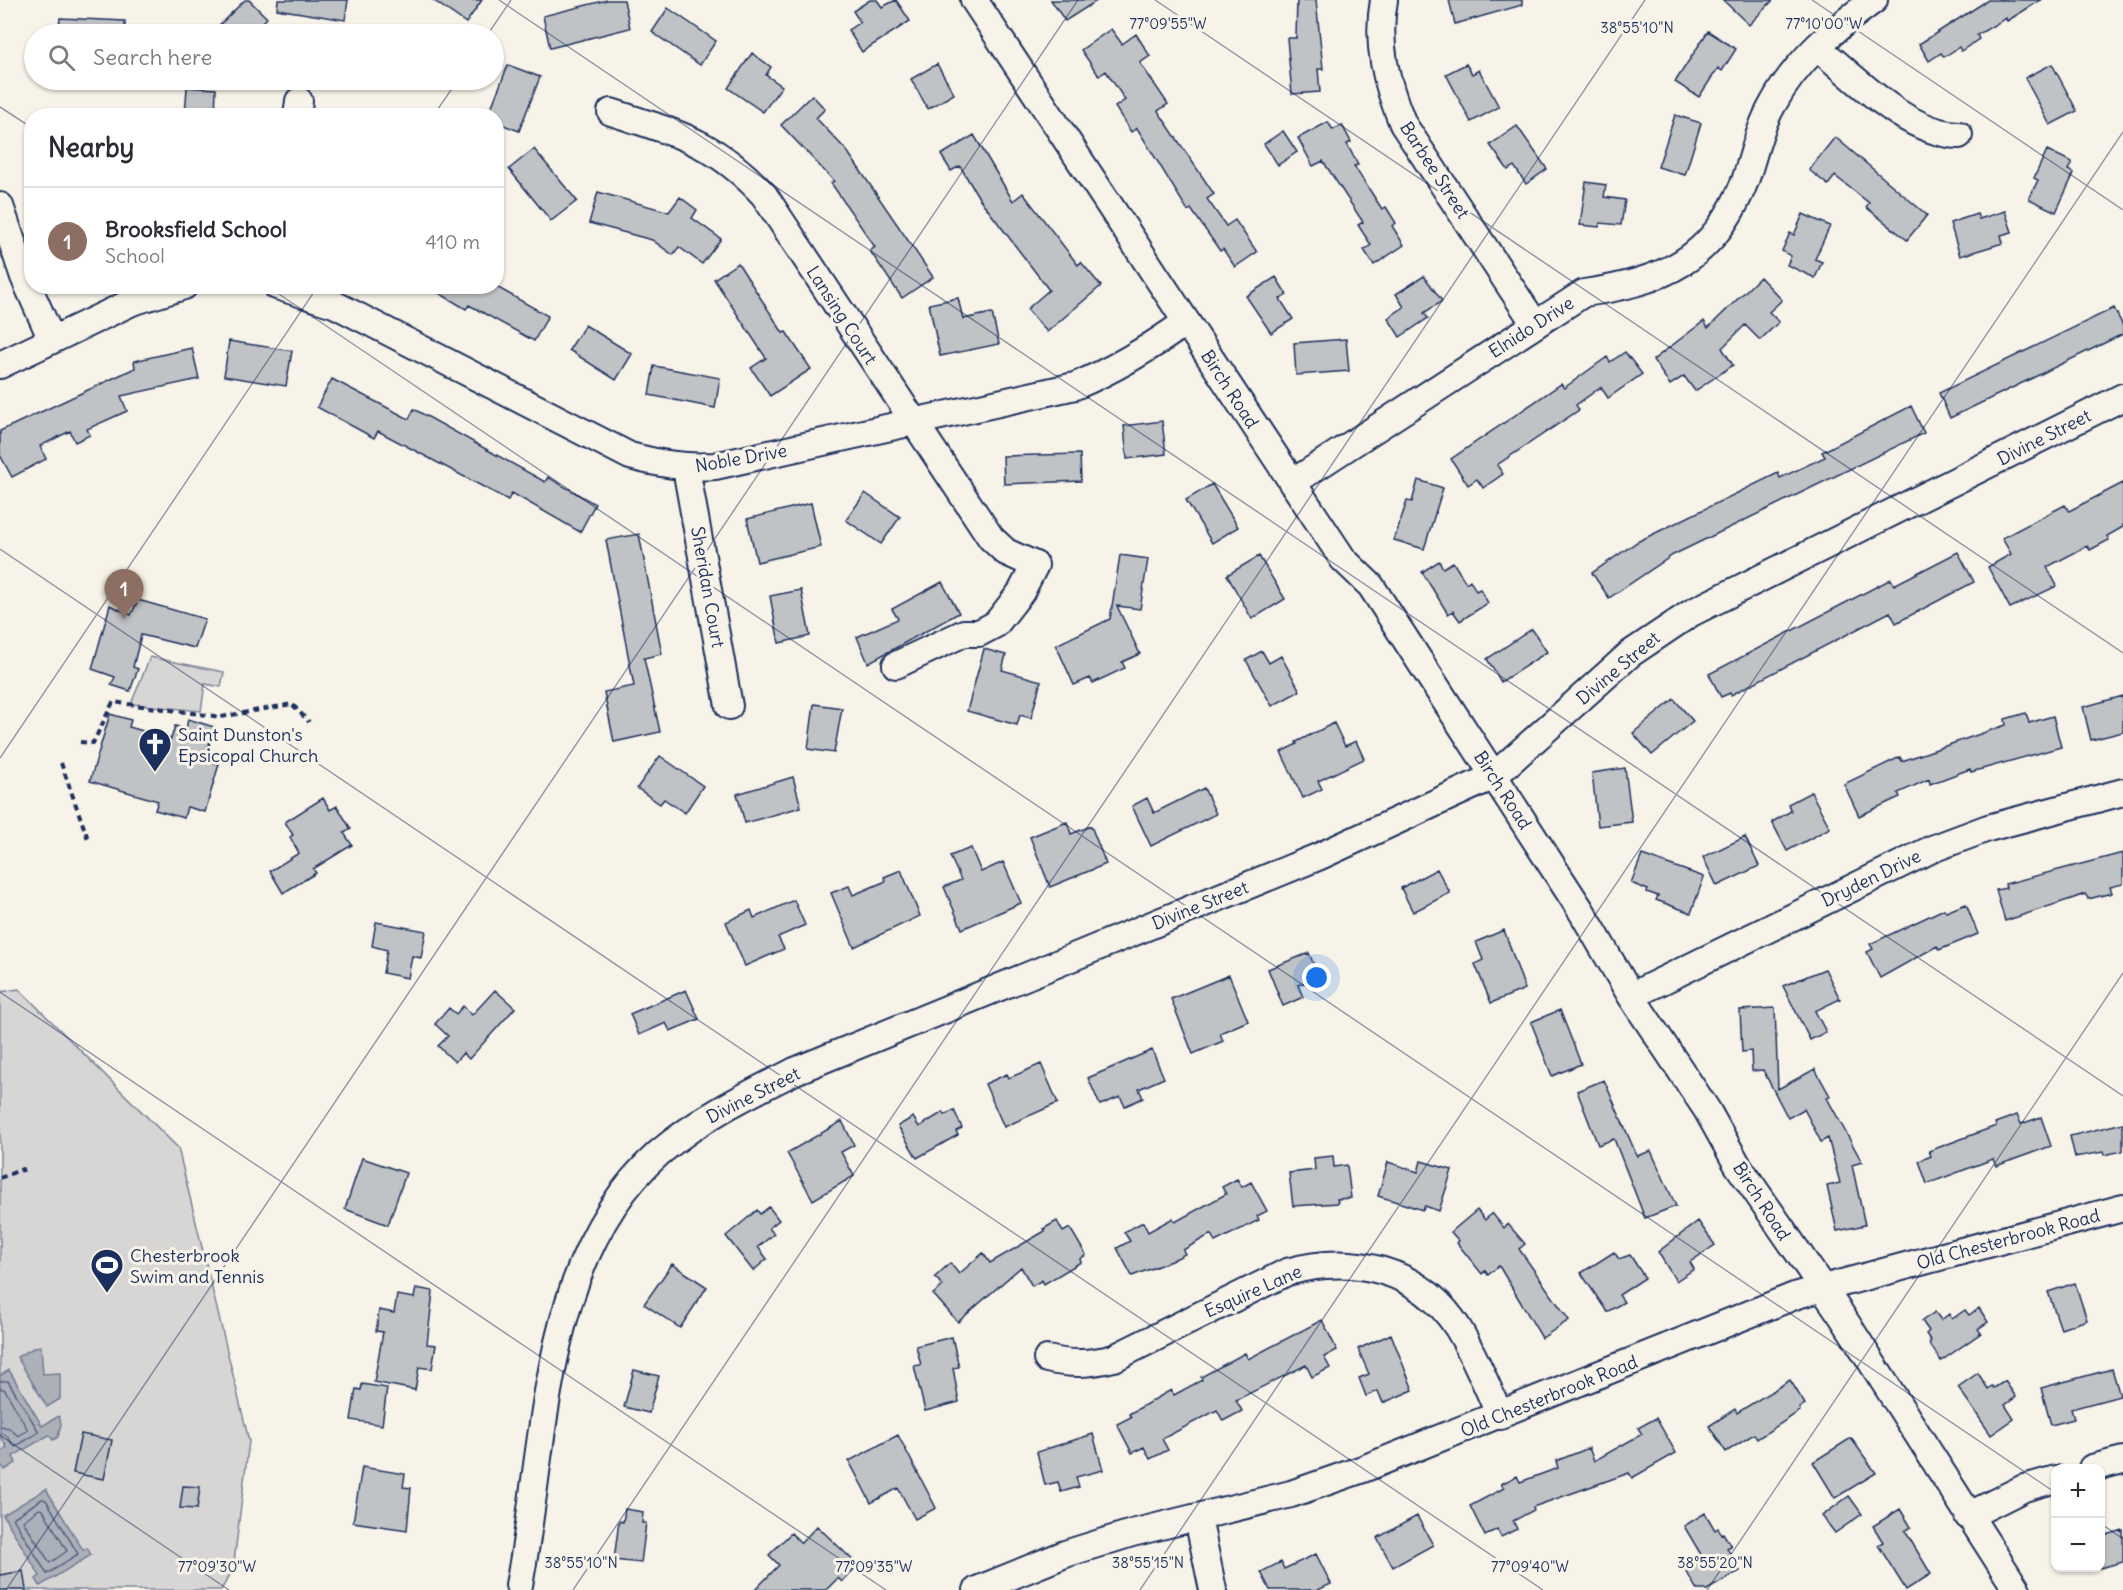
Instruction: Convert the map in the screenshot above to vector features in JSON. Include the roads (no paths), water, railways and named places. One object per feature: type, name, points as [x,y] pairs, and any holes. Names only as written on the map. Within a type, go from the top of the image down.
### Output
[{"type":"street","name":"Birch Road","points":[[974,0],[1343,560],[1371,586],[1582,912],[1631,996],[1707,1110],[1737,1164],[1822,1289],[2017,1590]]},
{"type":"street","name":"Barbee Street","points":[[1384,0],[1380,32],[1383,63],[1390,93],[1403,124],[1535,324]]},
{"type":"street","name":"Elnido Drive","points":[[1292,483],[1584,293],[1623,288],[1653,279],[1677,267],[1716,234],[1735,205],[1758,135],[1788,80],[1817,47],[1874,0]]},
{"type":"street","points":[[1817,47],[1906,119],[1929,130],[1959,135]]},
{"type":"street","name":"Lansing Court","points":[[611,112],[690,138],[718,153],[742,172],[764,195],[991,538],[1006,552],[1035,565],[1021,592],[996,624],[979,633],[964,633],[896,665]]},
{"type":"street","points":[[0,206],[24,277]]},
{"type":"street","points":[[32,294],[52,340]]},
{"type":"street","points":[[0,365],[132,302],[158,294]]},
{"type":"street","name":"Noble Drive","points":[[302,294],[334,304],[630,456],[661,465],[686,468],[715,466],[1075,386],[1138,356],[1186,322]]},
{"type":"street","name":"Divine Street","points":[[519,1585],[549,1388],[562,1327],[580,1268],[596,1233],[613,1204],[633,1179],[659,1153],[693,1126],[731,1103],[795,1071],[1320,856],[1494,776],[1630,654],[1691,613],[2123,398]]},
{"type":"street","name":"Sheridan Court","points":[[686,468],[729,706]]},
{"type":"street","name":"Dryden Drive","points":[[1631,996],[1932,849],[1989,828],[2123,792]]},
{"type":"street","name":"Old Chesterbrook Road","points":[[977,1590],[1065,1554],[1132,1533],[1291,1494],[1363,1469],[1500,1416],[1770,1305],[2123,1208]]},
{"type":"street","name":"Esquire Lane","points":[[1047,1359],[1069,1364],[1092,1364],[1114,1358],[1287,1272],[1336,1263],[1363,1265],[1390,1273],[1414,1286],[1437,1303],[1465,1341],[1500,1416]]},
{"type":"street","points":[[2105,1465],[2123,1460]]},
{"type":"street","points":[[1968,1516],[2024,1488],[2051,1480]]},
{"type":"street","points":[[1198,1518],[1213,1590]]},
{"type":"water","points":[[41,1346],[43,1374],[60,1373],[60,1399],[47,1407],[17,1357]]},
{"type":"water","points":[[9,1370],[42,1426],[59,1416],[61,1424],[58,1437],[53,1440],[49,1435],[13,1456],[16,1463],[5,1470],[0,1464],[0,1452],[7,1447],[0,1435],[0,1376]]},
{"type":"water","points":[[46,1489],[83,1550],[87,1548],[91,1555],[40,1586],[36,1579],[40,1576],[3,1515]]},
{"type":"place","name":"Brooksfield School","points":[[124,619]]},
{"type":"place","name":"Saint Dunston's Epsicopal Church","points":[[155,773]]},
{"type":"place","name":"Chesterbrook Swim and Tennis","points":[[107,1294]]}]
